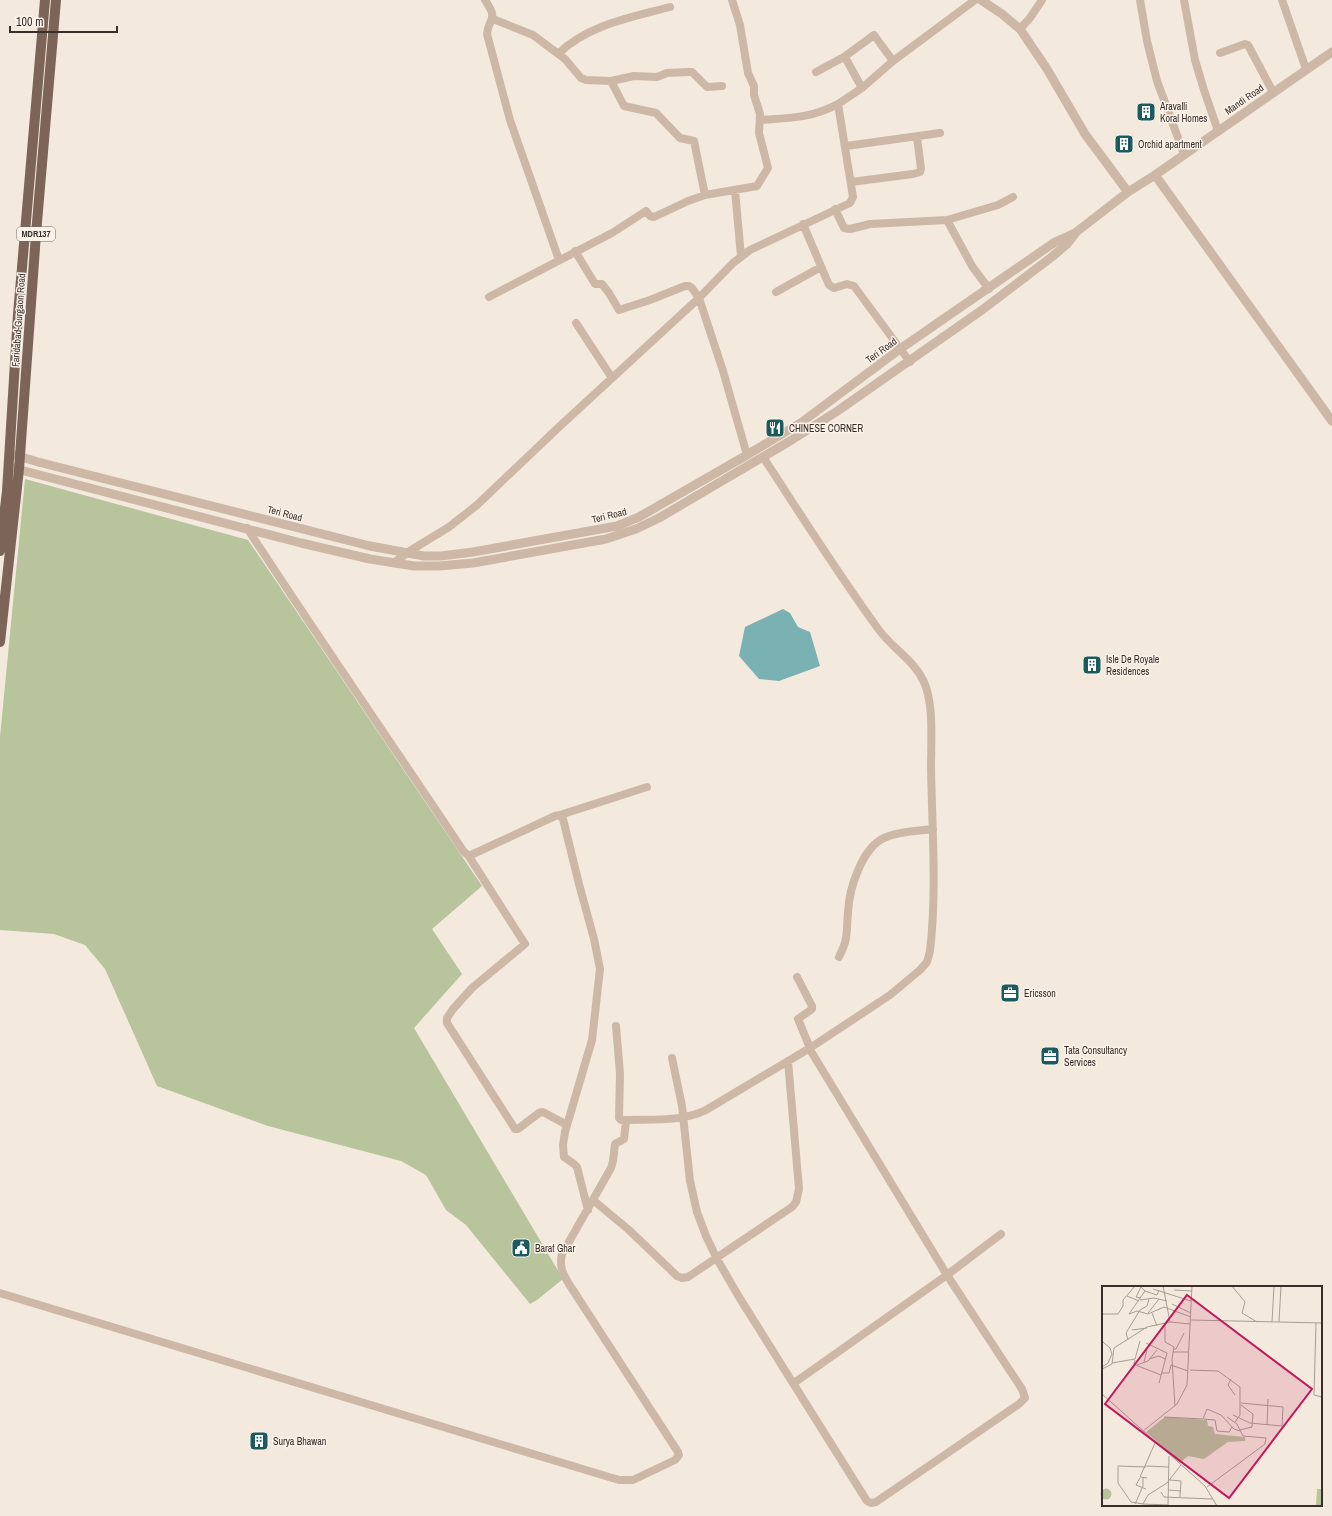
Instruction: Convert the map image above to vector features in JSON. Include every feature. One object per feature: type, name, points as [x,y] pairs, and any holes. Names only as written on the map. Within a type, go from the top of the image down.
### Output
[{"type":"main road","name":"Faridabad-Gurgaon Road","points":[[0,551],[9,467],[18,314],[45,0]]},
{"type":"main road","name":"Faridabad-Gurgaon Road","points":[[0,642],[19,469],[36,234],[56,0]]},
{"type":"street","points":[[485,0],[492,13],[493,19],[487,34],[507,110],[559,260]]},
{"type":"street","points":[[489,296],[612,233],[646,211],[652,218],[688,201],[705,195],[748,189],[757,186],[767,170],[768,165],[759,133],[760,114],[754,94],[754,86],[748,73],[740,25],[732,0]]},
{"type":"street","points":[[760,120],[807,116],[827,110],[838,104],[862,88],[893,61],[975,0]]},
{"type":"street","points":[[981,0],[1020,28],[1047,69],[1085,134],[1128,192]]},
{"type":"street","points":[[1020,28],[1030,18],[1042,0]]},
{"type":"street","points":[[1140,0],[1147,40],[1157,82],[1184,154]]},
{"type":"street","points":[[1184,0],[1195,60],[1218,130]]},
{"type":"street","points":[[1282,0],[1306,69]]},
{"type":"street","points":[[558,54],[572,41],[594,30],[628,18],[670,7]]},
{"type":"street","points":[[493,19],[533,34],[566,60],[581,78],[586,80],[611,81],[634,76],[657,77],[666,74],[692,72],[707,87],[722,86]]},
{"type":"street","points":[[816,72],[844,57],[874,35],[893,61]]},
{"type":"street","points":[[1220,53],[1245,44],[1248,45],[1273,92]]},
{"type":"street","name":"Mandi Road","points":[[1128,192],[1155,175],[1332,52]]},
{"type":"street","points":[[846,59],[862,88]]},
{"type":"street","points":[[611,81],[624,106],[656,113],[680,138],[694,141],[705,195]]},
{"type":"street","points":[[394,563],[477,505],[699,298],[741,256],[802,224],[852,201],[853,197],[846,146],[838,104]]},
{"type":"street","points":[[846,146],[940,133]]},
{"type":"street","points":[[851,182],[920,172],[921,169],[917,137]]},
{"type":"street","points":[[1155,175],[1332,421]]},
{"type":"street","points":[[735,190],[741,256]]},
{"type":"street","name":"Teri Road","points":[[10,453],[20,457],[370,546],[424,556],[442,556],[466,553],[617,526],[639,517],[729,466],[802,422],[900,349],[1055,242],[1076,233],[1128,192]]},
{"type":"street","points":[[835,209],[844,228],[847,229],[870,224],[947,220],[998,205],[1013,197]]},
{"type":"street","points":[[947,220],[972,266],[989,289]]},
{"type":"street","points":[[802,224],[831,288],[847,284],[854,286],[910,362]]},
{"type":"street","points":[[9,467],[355,555],[394,563],[427,566],[452,566],[606,539],[628,533],[645,526],[811,429],[910,362],[982,310],[1067,244],[1076,233]]},
{"type":"street","points":[[575,251],[595,284],[602,284],[610,293],[619,310],[685,286],[692,288],[699,298],[723,371],[747,455]]},
{"type":"street","points":[[776,292],[821,267]]},
{"type":"street","points":[[576,323],[612,378]]},
{"type":"street","points":[[616,1026],[620,1074],[619,1118],[621,1120],[625,1120],[683,1118],[706,1110],[809,1048],[890,995],[912,978],[927,962],[931,938],[934,870],[931,724],[925,684],[920,674],[880,631],[840,574],[763,457]]},
{"type":"street","points":[[729,466],[734,474]]},
{"type":"street","points":[[247,528],[316,634],[387,736],[464,852],[468,855],[525,944],[472,988],[453,1009],[447,1023],[515,1129],[518,1129],[539,1113],[543,1112],[567,1125]]},
{"type":"street","points":[[468,855],[471,855],[555,816],[647,787]]},
{"type":"street","points":[[560,815],[563,819],[594,939],[600,969],[592,1040],[567,1125],[563,1145],[563,1154],[566,1160],[574,1164],[576,1167],[588,1210]]},
{"type":"street","points":[[839,957],[847,936],[851,889],[870,849],[886,837],[933,829]]},
{"type":"street","points":[[672,1058],[680,1097],[688,1171],[693,1196],[701,1223],[717,1259],[743,1303],[868,1501],[871,1503],[876,1502],[1019,1404],[1025,1398],[1022,1390],[947,1275],[809,1048],[798,1020],[812,1009],[812,1006],[797,977]]},
{"type":"street","points":[[593,1200],[682,1278],[688,1277],[717,1259],[792,1207],[796,1202],[798,1181],[788,1061]]},
{"type":"street","points":[[0,1293],[619,1480],[633,1480],[675,1460],[679,1455],[678,1452],[562,1273],[560,1263],[562,1254],[588,1210],[612,1164],[615,1144],[624,1139],[625,1120]]},
{"type":"street","points":[[794,1383],[947,1275],[1001,1234]]},
{"type":"green space","points":[[25,479],[248,540],[482,886],[432,929],[462,974],[414,1028],[563,1279],[537,1300],[530,1304],[466,1225],[446,1210],[426,1175],[401,1161],[268,1126],[157,1086],[105,969],[85,945],[54,934],[0,930],[0,737]]},
{"type":"water","points":[[783,609],[790,613],[798,627],[810,632],[820,666],[779,681],[759,679],[739,656],[745,627]]},
{"type":"place","name":"Aravalli Koral Homes","points":[[1146,112]]},
{"type":"place","name":"Orchid apartment","points":[[1124,144]]},
{"type":"place","name":"CHINESE CORNER","points":[[775,428]]},
{"type":"place","name":"Isle De Royale Residences","points":[[1092,665]]},
{"type":"place","name":"Ericsson","points":[[1010,993]]},
{"type":"place","name":"Tata Consultancy Services","points":[[1050,1056]]},
{"type":"place","name":"Barat Ghar","points":[[521,1248]]},
{"type":"place","name":"Surya Bhawan","points":[[259,1441]]}]
